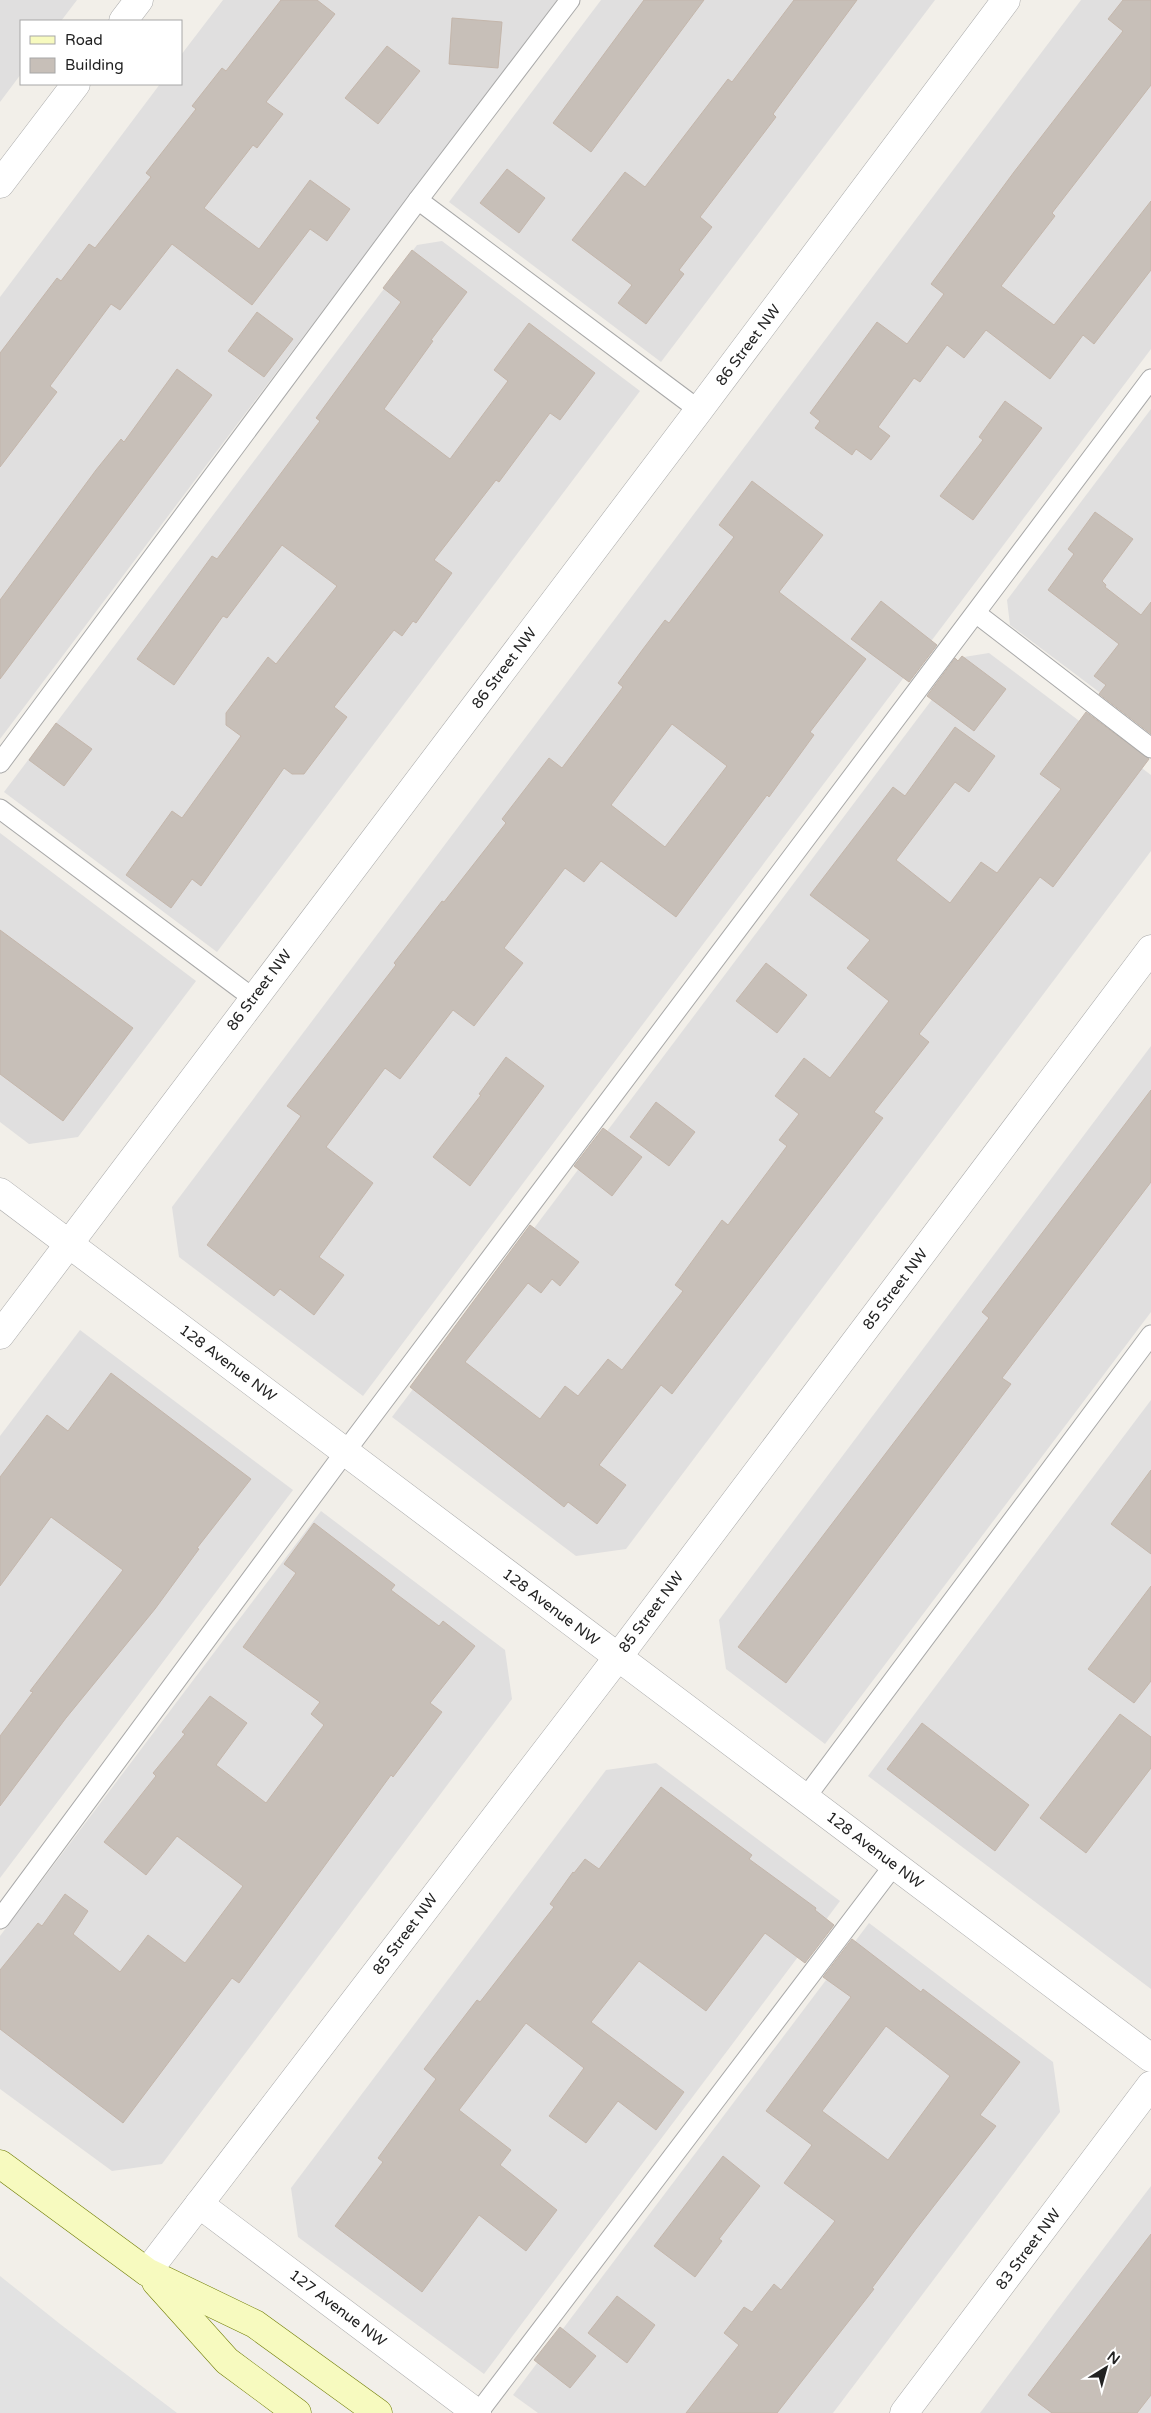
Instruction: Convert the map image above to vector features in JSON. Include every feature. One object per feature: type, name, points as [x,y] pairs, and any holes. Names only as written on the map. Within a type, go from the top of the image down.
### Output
[{"type":"main road","points":[[0,2164],[147,2272],[255,2324],[378,2413]]},
{"type":"main road","points":[[147,2272],[227,2360],[296,2413]]},
{"type":"street","points":[[124,20],[140,0]]},
{"type":"street","name":"86 Street NW","points":[[0,1335],[699,410],[1006,0]]},
{"type":"street","points":[[0,184],[75,85]]},
{"type":"street","name":"85 Street NW","points":[[147,2272],[618,1657],[1151,949]]},
{"type":"street","name":"128 Avenue NW","points":[[0,1192],[1151,2058]]},
{"type":"street","name":"83 Street NW","points":[[904,2413],[1151,2084]]},
{"type":"street","name":"127 Avenue NW","points":[[199,2204],[478,2413]]},
{"type":"lane","points":[[0,764],[418,200],[570,0]]},
{"type":"lane","points":[[418,200],[699,410]]},
{"type":"lane","points":[[0,1919],[345,1452],[977,614],[1151,379]]},
{"type":"lane","points":[[977,614],[1151,748]]},
{"type":"lane","points":[[0,809],[253,998]]},
{"type":"lane","points":[[806,1797],[1151,1335]]},
{"type":"lane","points":[[478,2413],[894,1865]]},
{"type":"shaded area","points":[[0,0],[77,0],[62,20],[20,20],[20,75],[0,102]]},
{"type":"shaded area","points":[[223,0],[557,0],[0,739],[0,297],[159,85],[182,85],[182,54]]},
{"type":"shaded area","points":[[601,0],[935,0],[661,362],[449,202]]},
{"type":"shaded area","points":[[1081,0],[1151,0],[1151,349],[363,1396],[179,1257],[172,1207]]},
{"type":"shaded area","points":[[442,241],[640,391],[217,952],[4,792],[417,245]]},
{"type":"shaded area","points":[[1151,409],[1151,731],[1010,625],[1007,600]]},
{"type":"shaded area","points":[[989,653],[1151,775],[1151,851],[626,1549],[576,1556],[392,1417],[964,657]]},
{"type":"shaded area","points":[[0,833],[196,981],[78,1137],[29,1144],[0,1122]]},
{"type":"shaded area","points":[[1151,1046],[1151,1312],[825,1744],[726,1669],[719,1620]]},
{"type":"shaded area","points":[[80,1330],[293,1490],[0,1878],[0,1436]]},
{"type":"shaded area","points":[[1151,1400],[1151,1989],[868,1776]]},
{"type":"shaded area","points":[[321,1511],[505,1650],[512,1699],[162,2164],[112,2171],[0,2089],[0,1936]]},
{"type":"shaded area","points":[[656,1763],[840,1901],[484,2374],[298,2237],[291,2188],[606,1770]]},
{"type":"shaded area","points":[[869,1923],[1053,2062],[1060,2112],[833,2413],[538,2413],[513,2395]]},
{"type":"shaded area","points":[[1151,2186],[1151,2413],[980,2413],[1056,2311]]},
{"type":"shaded area","points":[[0,2276],[60,2324],[177,2413],[0,2413]]},
{"type":"building","points":[[281,0],[317,0],[335,14],[266,102],[283,114],[257,148],[253,145],[204,208],[259,249],[310,180],[350,209],[327,241],[310,229],[252,305],[172,244],[120,310],[111,304],[50,386],[57,392],[0,467],[0,353],[57,278],[61,281],[89,244],[95,248],[151,177],[146,173],[196,109],[192,106],[222,68],[226,71]]},
{"type":"building","points":[[644,0],[704,0],[591,152],[553,123]]},
{"type":"building","points":[[794,0],[857,0],[773,114],[776,117],[700,217],[712,227],[679,270],[684,274],[646,324],[618,303],[632,285],[572,240],[625,172],[645,187],[728,79],[732,82]]},
{"type":"building","points":[[1123,0],[1151,0],[1151,85],[1052,213],[1055,216],[1001,286],[1054,325],[1151,201],[1151,270],[1094,344],[1083,335],[1050,379],[986,330],[964,358],[947,345],[920,382],[914,378],[878,427],[890,436],[871,460],[856,449],[852,455],[815,428],[820,421],[810,413],[877,322],[907,344],[944,294],[931,284],[1014,172],[1123,31],[1108,19]]},
{"type":"building","points":[[452,18],[502,22],[498,68],[449,64]]},
{"type":"building","points":[[387,46],[420,71],[378,124],[345,98]]},
{"type":"building","points":[[507,169],[545,198],[519,233],[480,203]]},
{"type":"building","points":[[412,250],[467,292],[431,340],[433,341],[384,409],[450,459],[508,381],[494,370],[529,323],[595,373],[560,420],[550,413],[499,482],[496,480],[434,560],[452,573],[416,623],[413,621],[402,636],[394,630],[334,707],[347,717],[304,774],[292,774],[284,768],[201,886],[192,879],[171,908],[126,875],[172,811],[182,818],[241,736],[226,725],[226,713],[268,657],[276,664],[337,586],[282,545],[227,618],[223,616],[174,685],[137,659],[212,556],[217,559],[320,421],[316,418],[401,302],[383,288]]},
{"type":"building","points":[[257,312],[293,339],[264,377],[228,351]]},
{"type":"building","points":[[177,369],[212,395],[0,679],[0,600],[96,470],[121,439],[124,442]]},
{"type":"building","points":[[1005,401],[1042,428],[973,520],[940,496],[983,440],[979,437]]},
{"type":"building","points":[[752,481],[823,535],[779,592],[866,659],[810,732],[814,735],[769,797],[767,795],[676,917],[601,861],[584,882],[565,868],[504,948],[523,963],[474,1026],[453,1010],[400,1079],[385,1068],[326,1147],[373,1183],[319,1257],[344,1275],[314,1315],[280,1289],[274,1296],[207,1245],[301,1116],[287,1106],[396,965],[394,963],[506,823],[502,819],[549,758],[562,768],[623,687],[618,683],[643,649],[665,620],[669,623],[734,537],[719,525]],"holes":[[[672,724],[727,766],[665,847],[611,805]]]},
{"type":"building","points":[[1095,512],[1133,539],[1102,581],[1106,585],[1105,587],[1141,615],[1151,602],[1151,734],[1099,694],[1106,685],[1094,676],[1119,644],[1048,590],[1074,554],[1068,549]]},
{"type":"building","points":[[881,601],[937,645],[909,682],[851,639]]},
{"type":"building","points":[[962,656],[1006,689],[974,731],[927,696],[955,658],[958,661]]},
{"type":"building","points":[[1086,712],[1149,759],[1053,887],[1040,877],[919,1034],[929,1042],[874,1112],[883,1118],[672,1394],[661,1385],[599,1465],[626,1485],[597,1524],[568,1502],[564,1507],[410,1387],[530,1225],[579,1262],[560,1286],[552,1279],[541,1293],[528,1283],[465,1362],[540,1419],[565,1386],[578,1396],[608,1359],[622,1370],[683,1291],[675,1285],[722,1220],[728,1225],[787,1146],[779,1140],[799,1114],[775,1096],[804,1058],[830,1078],[889,1001],[847,968],[870,940],[810,895],[893,787],[905,796],[955,727],[995,756],[969,792],[955,782],[896,860],[950,903],[981,862],[997,873],[1061,789],[1040,774]]},
{"type":"building","points":[[56,723],[92,749],[64,786],[29,760]]},
{"type":"building","points":[[0,930],[133,1028],[63,1121],[0,1074]]},
{"type":"building","points":[[766,963],[807,995],[777,1033],[736,1001]]},
{"type":"building","points":[[506,1057],[544,1086],[470,1186],[433,1157],[481,1095],[479,1094]]},
{"type":"building","points":[[1151,1090],[1151,1182],[1002,1378],[1011,1384],[786,1683],[738,1647],[989,1318],[982,1312]]},
{"type":"building","points":[[656,1102],[695,1132],[669,1166],[630,1137]]},
{"type":"building","points":[[603,1128],[642,1157],[612,1196],[574,1166]]},
{"type":"building","points":[[111,1373],[251,1479],[197,1548],[199,1549],[155,1609],[66,1718],[0,1806],[0,1736],[33,1692],[30,1691],[123,1570],[51,1517],[0,1586],[0,1477],[47,1415],[68,1431]]},
{"type":"building","points":[[1151,1470],[1151,1554],[1111,1524]]},
{"type":"building","points":[[314,1523],[395,1585],[391,1590],[439,1626],[443,1621],[475,1646],[430,1703],[442,1712],[393,1777],[391,1775],[239,1983],[232,1978],[123,2123],[0,2029],[0,1970],[38,1923],[42,1926],[65,1894],[88,1911],[73,1934],[120,1972],[148,1935],[185,1963],[243,1886],[177,1836],[146,1875],[104,1842],[156,1776],[153,1773],[185,1734],[182,1732],[210,1696],[247,1723],[216,1765],[266,1803],[324,1725],[311,1714],[320,1702],[243,1647],[296,1573],[284,1564]]},
{"type":"building","points":[[1151,1586],[1151,1681],[1134,1703],[1088,1669]]},
{"type":"building","points":[[1120,1714],[1151,1737],[1151,1768],[1086,1853],[1040,1818]]},
{"type":"building","points":[[922,1723],[1029,1805],[995,1851],[887,1769]]},
{"type":"building","points":[[661,1787],[752,1855],[749,1859],[816,1908],[815,1910],[834,1925],[805,1963],[765,1933],[706,2011],[639,1961],[591,2022],[684,2092],[656,2130],[618,2101],[586,2143],[549,2116],[584,2068],[526,2023],[459,2110],[511,2150],[500,2165],[557,2210],[526,2251],[479,2215],[422,2292],[335,2226],[383,2162],[378,2158],[436,2079],[424,2069],[477,2000],[480,2002],[554,1907],[550,1904],[573,1872],[585,1859],[599,1869]]},
{"type":"building","points":[[852,1939],[921,1992],[923,1989],[1020,2062],[980,2115],[996,2126],[916,2229],[872,2288],[874,2289],[777,2413],[686,2413],[739,2345],[724,2333],[744,2307],[752,2312],[774,2284],[781,2290],[835,2221],[784,2183],[812,2145],[766,2111],[851,1997],[823,1977]],"holes":[[[886,2026],[950,2076],[888,2160],[822,2111]]]},
{"type":"building","points":[[723,2156],[760,2186],[719,2239],[722,2241],[695,2277],[654,2246]]},
{"type":"building","points":[[1151,2234],[1151,2395],[1137,2413],[1052,2413],[1028,2395]]},
{"type":"building","points":[[617,2296],[655,2325],[627,2363],[588,2333]]},
{"type":"building","points":[[560,2327],[596,2356],[570,2388],[534,2360]]}]
